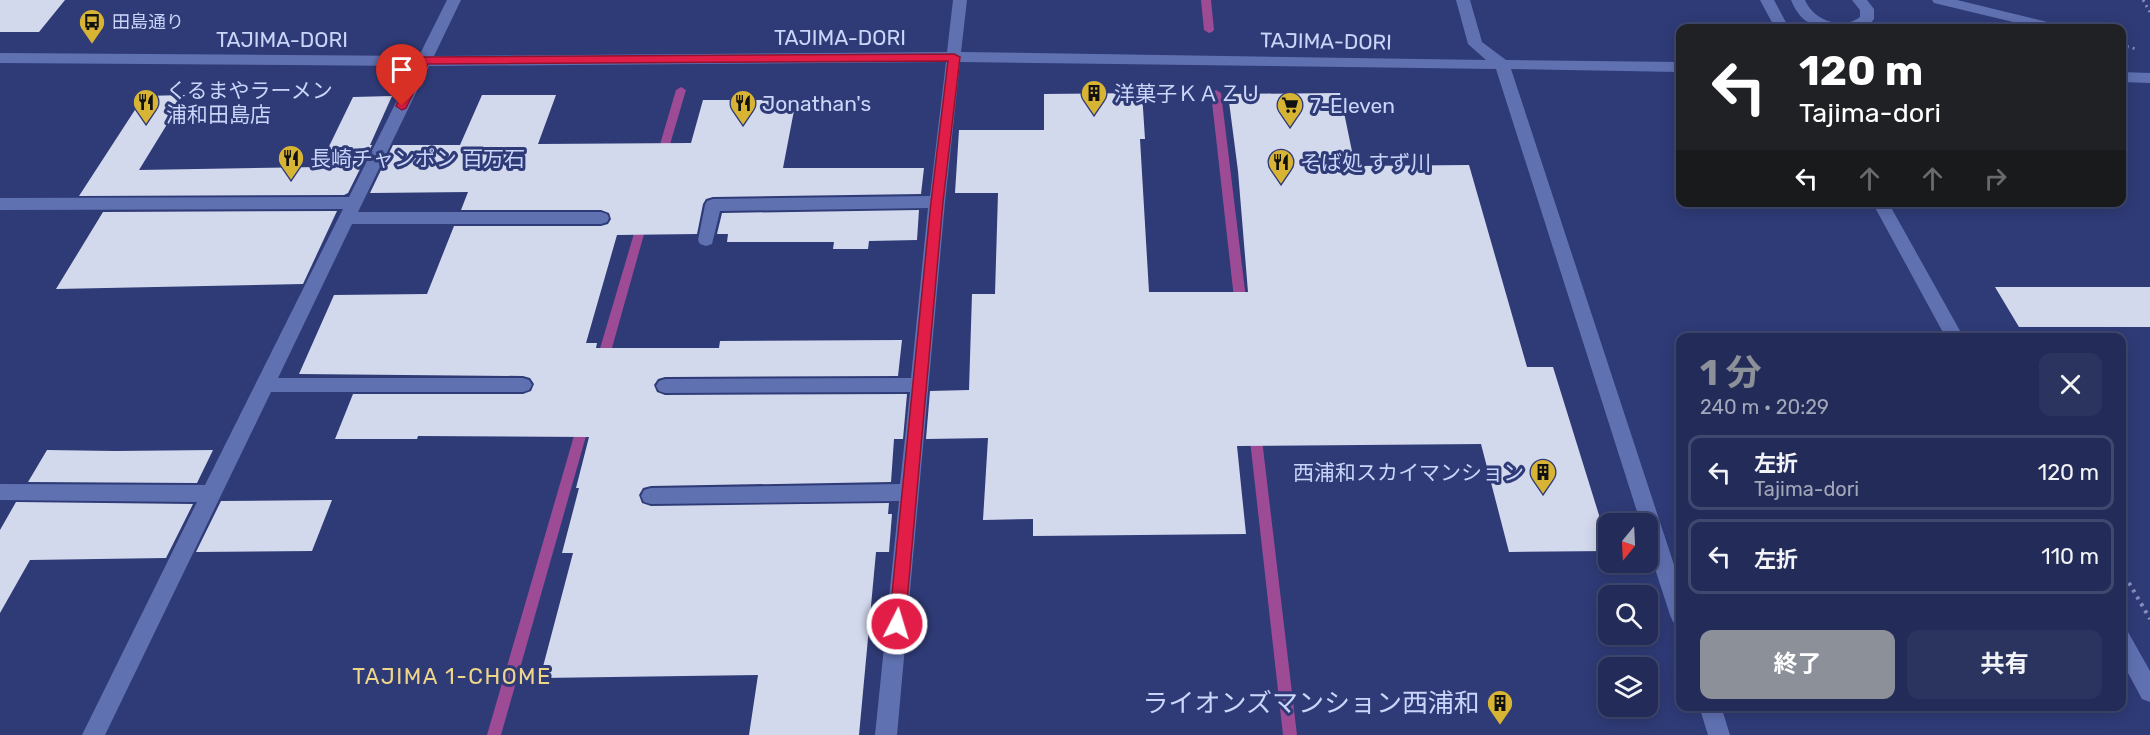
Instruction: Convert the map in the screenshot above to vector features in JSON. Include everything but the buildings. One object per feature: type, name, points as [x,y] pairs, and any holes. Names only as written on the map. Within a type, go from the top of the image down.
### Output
[{"type":"street","points":[[93,735],[454,0]]},
{"type":"street","points":[[886,735],[937,202],[960,0]]},
{"type":"street","points":[[1463,0],[1475,44],[1502,64],[1676,603]]},
{"type":"street","points":[[1767,0],[1780,24]]},
{"type":"street","points":[[1798,0],[1808,16],[1825,24]]},
{"type":"street","points":[[1859,0],[1867,9],[1867,19],[1861,24]]},
{"type":"street","points":[[1939,0],[2038,24]]},
{"type":"street","name":"TAJIMA-DORI","points":[[0,58],[424,60],[954,57],[1676,67]]},
{"type":"street","points":[[2126,77],[2150,78]]},
{"type":"street","points":[[706,240],[713,205],[937,202]]},
{"type":"street","points":[[0,204],[601,219]]},
{"type":"street","points":[[1883,207],[1952,333]]},
{"type":"street","points":[[265,385],[523,385]]},
{"type":"street","points":[[665,386],[920,385]]},
{"type":"street","points":[[0,492],[212,494]]},
{"type":"street","points":[[651,496],[909,492]]},
{"type":"street","points":[[2126,648],[2150,692]]},
{"type":"street","points":[[1712,711],[1719,735]]},
{"type":"path","points":[[2143,0],[2150,12]]},
{"type":"path","points":[[2126,578],[2150,620]]},
{"type":"waterway","points":[[1206,0],[1209,30]]},
{"type":"waterway","points":[[661,158],[681,90]]},
{"type":"waterway","points":[[1216,93],[1241,307]]},
{"type":"waterway","points":[[602,362],[643,220]]},
{"type":"waterway","points":[[494,735],[584,422]]},
{"type":"waterway","points":[[1255,431],[1290,735]]},
{"type":"place","name":"田島通り","points":[[92,45]]},
{"type":"place","name":"洋菓子ＫＡＺＵ","points":[[1094,116]]},
{"type":"place","name":"くるまやラーメン 浦和田島店","points":[[146,125]]},
{"type":"place","name":"Jonathan's","points":[[743,126]]},
{"type":"place","name":"7-Eleven","points":[[1290,128]]},
{"type":"place","name":"長崎チャンポン 百万石","points":[[291,181]]},
{"type":"place","name":"そば処 すず川","points":[[1281,185]]},
{"type":"place","name":"西浦和スカイマンション","points":[[1543,495]]},
{"type":"place","name":"ライオンズマンション西浦和","points":[[1500,726]]},
{"type":"district","name":"TAJIMA 1-CHOME","points":[[452,676]]},
{"type":"route","points":[[402,106],[424,60],[954,57],[937,202],[897,624]]}]
